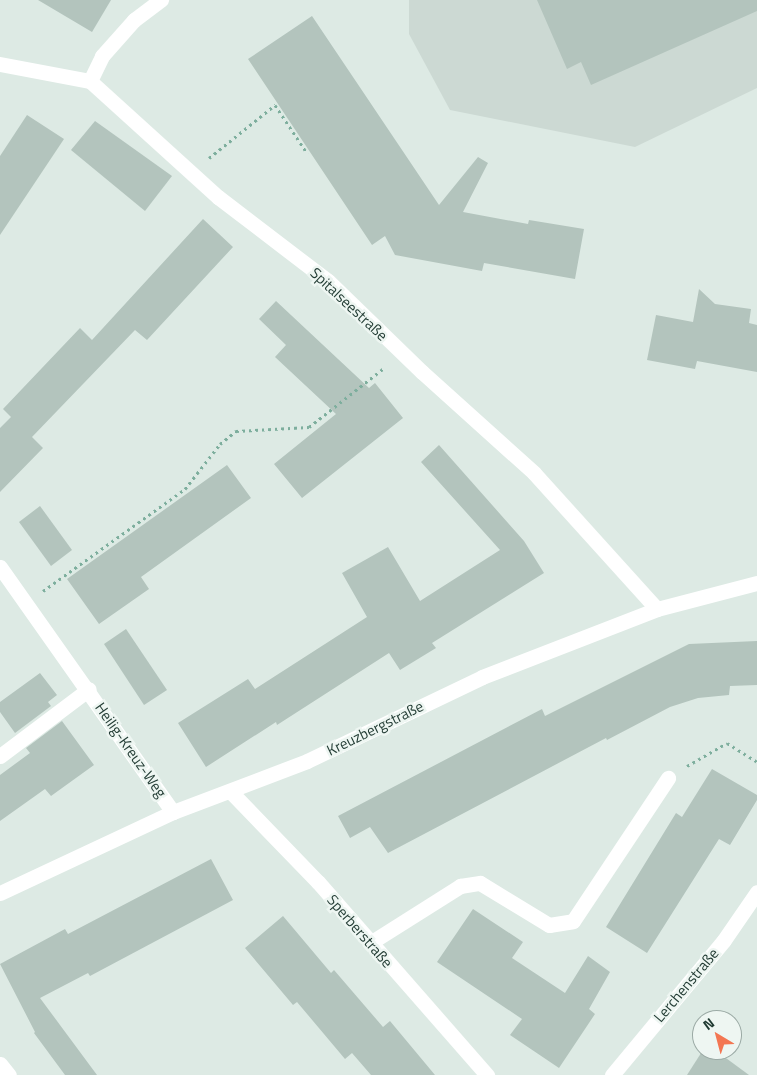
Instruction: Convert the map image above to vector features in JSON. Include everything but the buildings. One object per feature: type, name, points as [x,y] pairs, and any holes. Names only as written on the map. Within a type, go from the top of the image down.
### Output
[{"type":"street","points":[[0,64],[90,81],[102,56],[128,27],[161,0]]},
{"type":"street","name":"Spitalseestraße","points":[[90,81],[218,197],[328,282],[534,473],[657,609]]},
{"type":"street","name":"Heilig-Kreuz-Weg","points":[[0,567],[89,689],[173,812]]},
{"type":"street","name":"Kreuzbergstraße","points":[[0,894],[173,812],[307,761],[482,676],[657,609],[757,583]]},
{"type":"street","name":"Heilig-Kreuz-Weg","points":[[0,756],[89,689]]},
{"type":"street","points":[[370,943],[460,886],[480,883],[549,924],[573,921],[668,778]]},
{"type":"street","name":"Sperberstraße","points":[[230,791],[318,882],[486,1075]]},
{"type":"street","name":"Lerchenstraße","points":[[612,1075],[724,940],[757,892]]},
{"type":"street","points":[[0,1064],[9,1075]]},
{"type":"path","points":[[192,172],[275,105],[307,153]]},
{"type":"path","points":[[27,603],[185,489],[220,444],[236,432],[309,427],[403,353]]},
{"type":"path","points":[[668,778],[697,758],[727,743],[757,762]]},
{"type":"shaded area","points":[[409,0],[757,0],[757,88],[635,147],[450,110],[409,34]]}]
